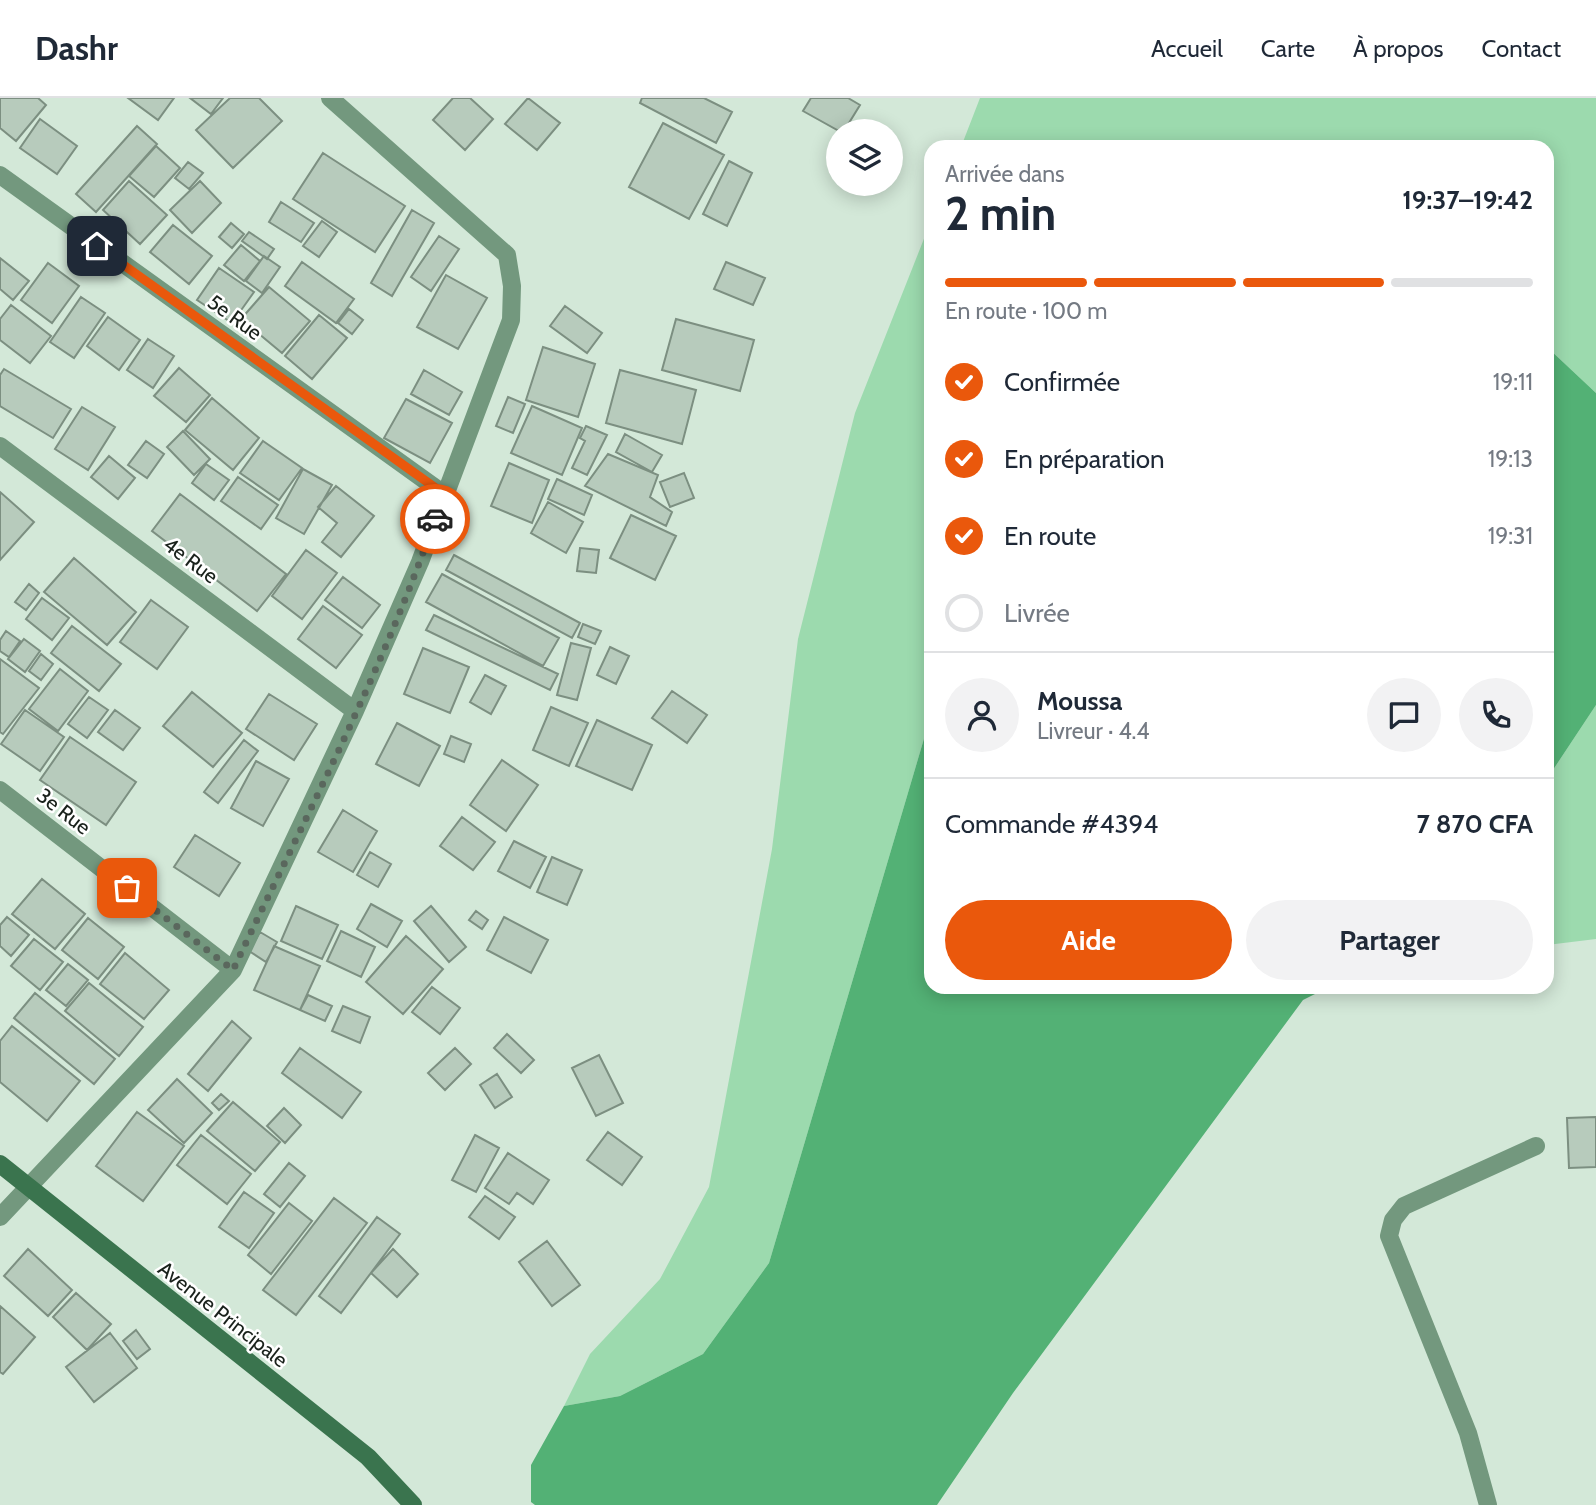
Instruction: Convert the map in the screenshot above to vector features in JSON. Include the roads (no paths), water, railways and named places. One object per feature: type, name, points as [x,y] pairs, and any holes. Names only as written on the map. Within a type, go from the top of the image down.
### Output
[{"type":"street","points":[[0,1217],[233,970],[355,711],[420,562],[511,320],[512,286],[508,255],[330,98]]},
{"type":"street","name":"5e Rue","points":[[0,175],[444,494]]},
{"type":"street","name":"4e Rue","points":[[0,446],[355,711]]},
{"type":"street","name":"3e Rue","points":[[0,790],[233,970]]},
{"type":"street","points":[[1488,1505],[1468,1433],[1388,1236],[1393,1220],[1404,1206],[1536,1146]]},
{"type":"street","name":"Avenue Principale","points":[[0,1164],[368,1457],[413,1505]]}]
